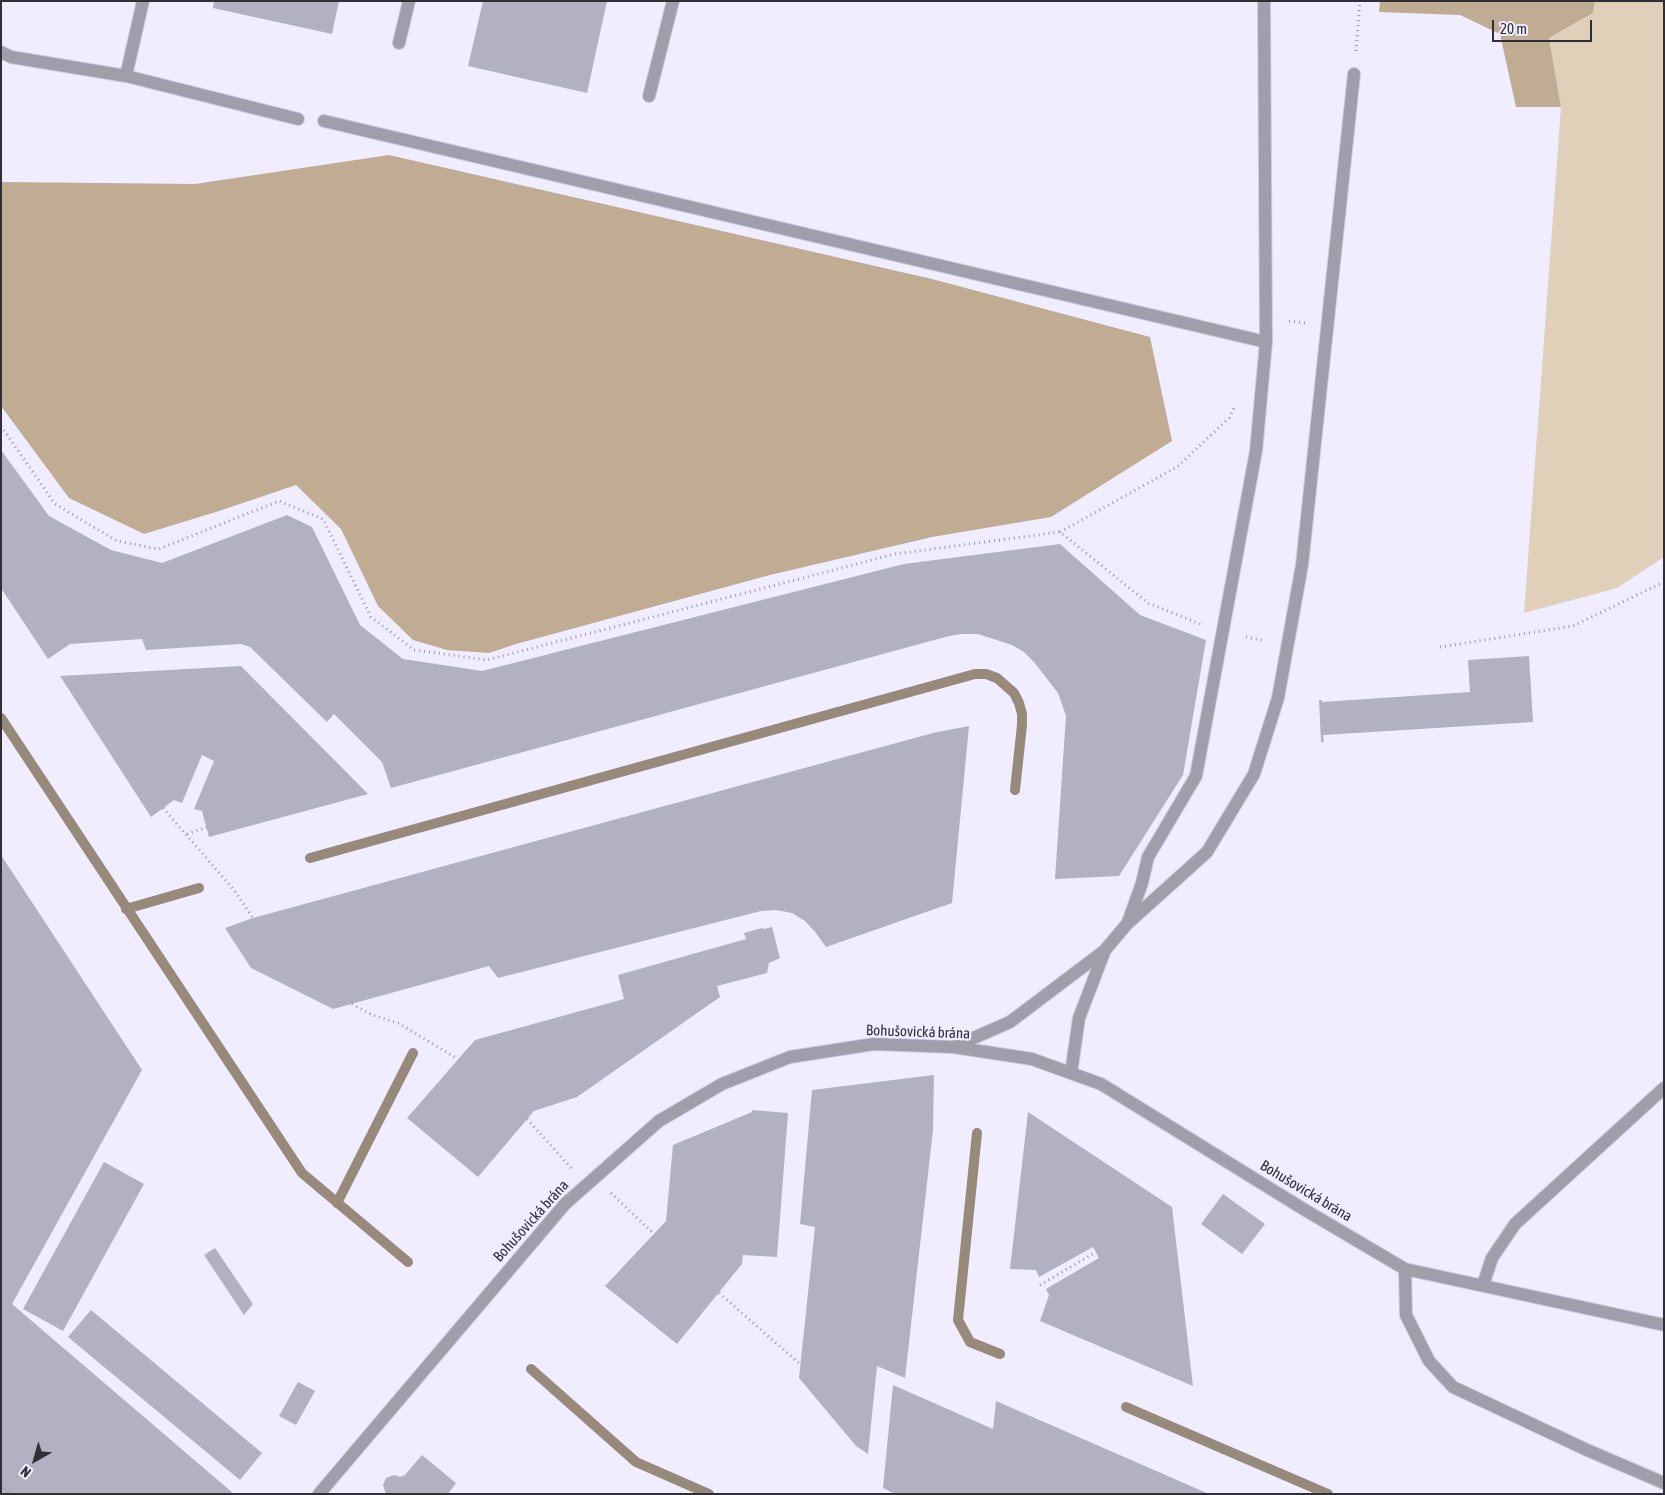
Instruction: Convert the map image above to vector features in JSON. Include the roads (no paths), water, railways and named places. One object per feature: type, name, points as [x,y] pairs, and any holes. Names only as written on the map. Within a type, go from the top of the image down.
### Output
[{"type":"street","points":[[126,76],[143,1]]},
{"type":"street","points":[[399,43],[409,1]]},
{"type":"street","points":[[648,96],[673,1]]},
{"type":"street","points":[[1127,924],[1142,883],[1148,857],[1196,776],[1256,451],[1266,342],[1264,1]]},
{"type":"street","points":[[1,52],[11,57],[126,76],[298,119]]},
{"type":"street","points":[[953,1046],[1010,1022],[1104,950],[1127,924],[1207,852],[1254,774],[1278,698],[1302,565],[1354,74]]},
{"type":"street","points":[[324,121],[1266,342]]},
{"type":"street","points":[[1071,1073],[1080,1018],[1104,950]]},
{"type":"street","name":"Bohušovická brána","points":[[319,1494],[565,1204],[660,1121],[722,1084],[790,1058],[874,1044],[953,1046],[1032,1060],[1071,1073],[1101,1084],[1305,1210],[1406,1269],[1664,1325]]},
{"type":"street","points":[[1484,1285],[1492,1258],[1515,1224],[1664,1088]]},
{"type":"street","points":[[1406,1269],[1406,1315],[1429,1361],[1453,1387],[1587,1450],[1664,1483]]},
{"type":"waterway","points":[[310,858],[975,674],[986,674],[997,678],[1014,693],[1019,703],[1022,725],[1015,790]]},
{"type":"waterway","points":[[1,718],[302,1173],[408,1262]]},
{"type":"waterway","points":[[126,909],[199,888]]},
{"type":"waterway","points":[[337,1203],[413,1053]]},
{"type":"waterway","points":[[977,1133],[958,1320],[970,1342],[1000,1354]]},
{"type":"waterway","points":[[531,1369],[636,1462],[709,1494]]},
{"type":"waterway","points":[[1126,1407],[1328,1494]]}]
